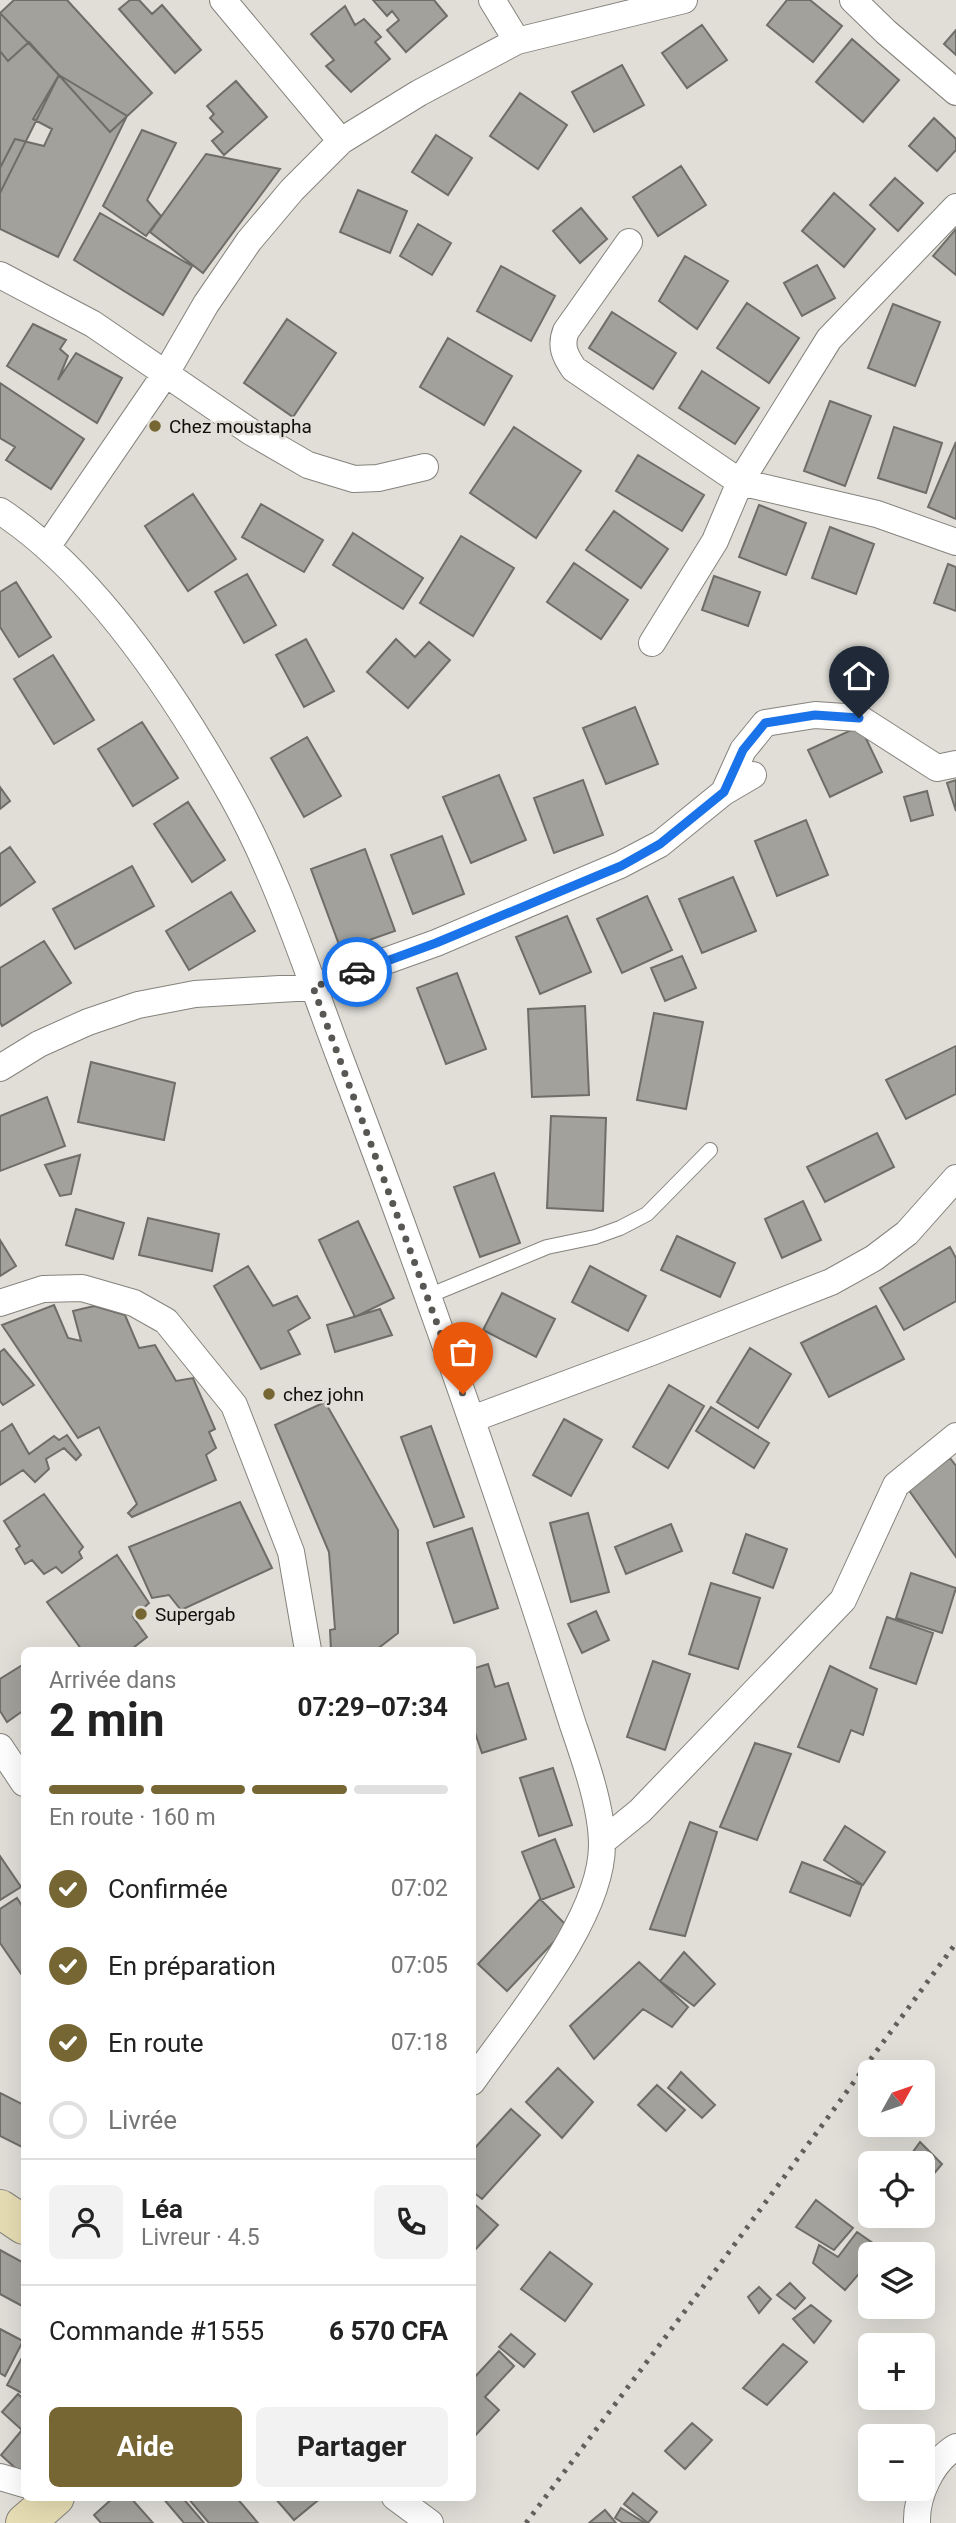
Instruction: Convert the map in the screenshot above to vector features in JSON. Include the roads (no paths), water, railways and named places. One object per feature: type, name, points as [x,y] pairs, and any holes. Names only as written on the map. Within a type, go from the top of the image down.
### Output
[{"type":"street","points":[[223,0],[341,141]]},
{"type":"street","points":[[492,0],[517,41]]},
{"type":"street","points":[[47,547],[166,373],[206,304],[249,241],[292,190],[341,141],[419,93],[517,41],[684,0]]},
{"type":"street","points":[[853,0],[956,92]]},
{"type":"street","points":[[652,643],[715,541],[740,482],[829,339],[956,207]]},
{"type":"street","points":[[629,242],[566,331],[562,341],[566,357],[574,369],[740,482],[877,514],[956,542]]},
{"type":"street","points":[[0,275],[93,324],[251,432],[308,465],[354,479],[401,474],[425,467]]},
{"type":"street","points":[[0,511],[47,547],[86,587],[135,646],[190,723],[246,824],[313,987],[428,1296],[472,1419],[590,1778],[602,1842],[600,1872],[583,1916],[560,1959],[476,2076]]},
{"type":"street","points":[[724,792],[743,750],[765,723],[815,715],[859,718],[937,768],[956,764]]},
{"type":"street","points":[[0,1068],[39,1044],[76,1027],[138,1005],[195,994],[313,987],[436,943],[621,866],[660,844],[724,792],[753,775]]},
{"type":"street","points":[[472,1419],[831,1282],[874,1258],[907,1233],[956,1178]]},
{"type":"street","points":[[0,1303],[43,1289],[82,1288],[134,1303],[166,1321],[234,1405],[291,1552],[307,1647]]},
{"type":"street","points":[[602,1842],[649,1802],[843,1600],[896,1485],[956,1436]]},
{"type":"street","points":[[0,1747],[21,1778]]},
{"type":"street","points":[[0,2209],[21,2223]]},
{"type":"street","points":[[917,2523],[916,2507],[930,2477],[938,2462],[956,2447]]},
{"type":"street","points":[[0,2477],[21,2496]]},
{"type":"street","points":[[400,2501],[430,2523]]},
{"type":"lane","points":[[428,1296],[547,1247],[594,1237],[620,1228],[647,1214],[710,1150]]},
{"type":"railway","points":[[526,2523],[956,1943]]},
{"type":"place","name":"Chez moustapha","points":[[155,426]]},
{"type":"place","name":"chez john","points":[[269,1394]]},
{"type":"place","name":"Supergab","points":[[141,1614]]}]
